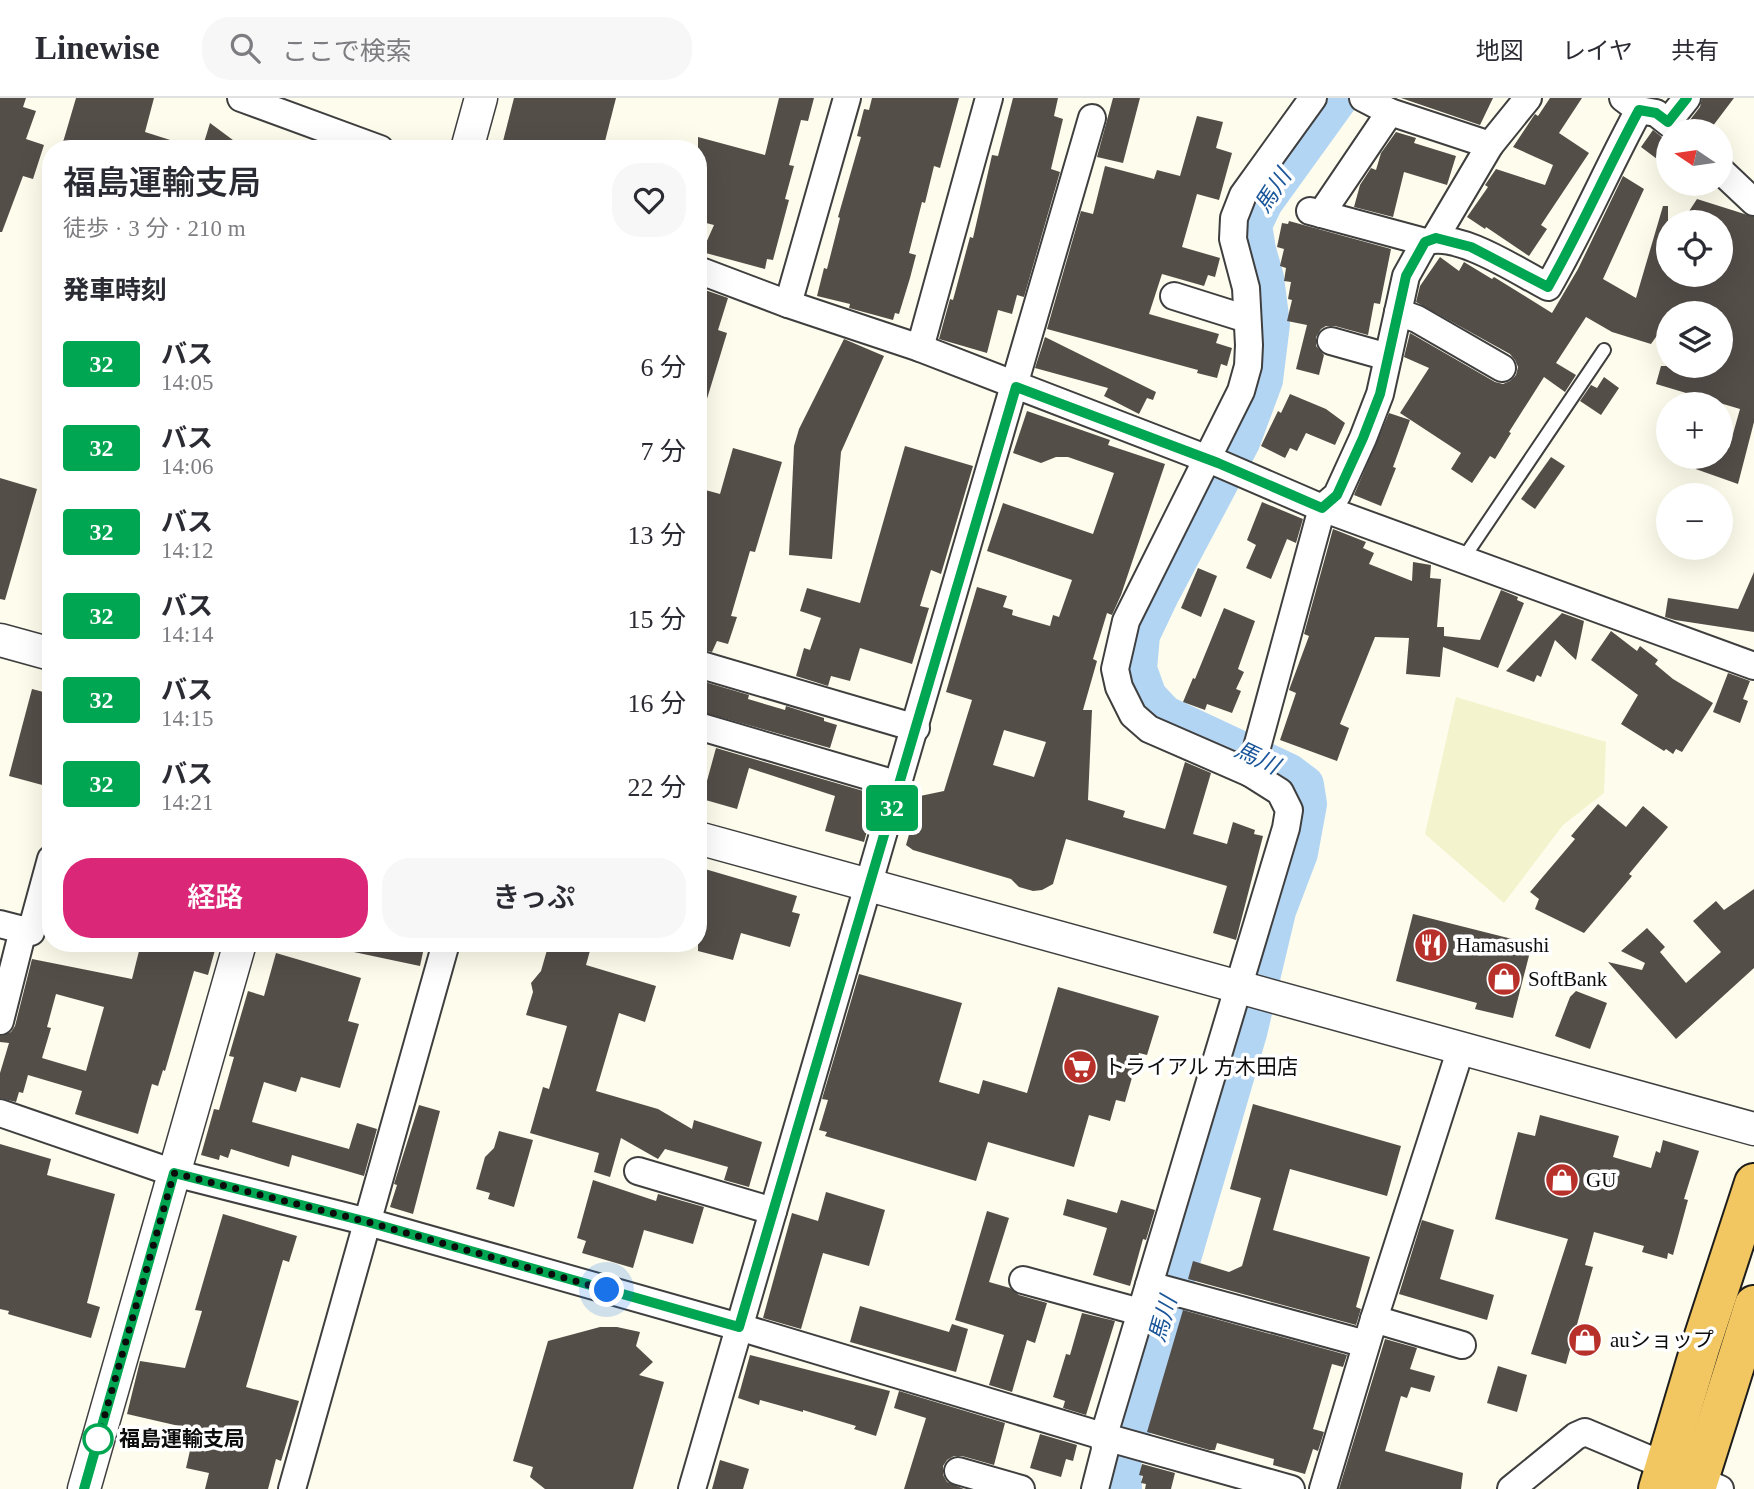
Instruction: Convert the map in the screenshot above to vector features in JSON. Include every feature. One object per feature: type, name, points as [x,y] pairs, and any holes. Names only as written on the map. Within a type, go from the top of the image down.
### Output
[{"type":"highway","points":[[1688,1483],[1700,1348],[1754,1183]]},
{"type":"highway","points":[[1688,1483],[1754,1305]]},
{"type":"street","points":[[241,98],[355,140]]},
{"type":"street","points":[[469,140],[481,98]]},
{"type":"street","points":[[788,304],[847,98]]},
{"type":"street","points":[[920,348],[989,98]]},
{"type":"street","points":[[1095,1489],[1140,1312],[1154,1286],[1289,810],[1280,792],[1253,762],[1149,729],[1133,715],[1119,687],[1115,669],[1126,621],[1213,461],[1248,366],[1246,288],[1233,239],[1234,218],[1249,187],[1312,98]]},
{"type":"street","points":[[1363,98],[1390,112],[1490,145]]},
{"type":"street","points":[[1253,762],[1322,508],[1337,495],[1380,394],[1406,276],[1490,145],[1528,98]]},
{"type":"street","points":[[1677,119],[1687,98]]},
{"type":"street","points":[[1390,112],[1315,213],[1471,247],[1548,287],[1572,246],[1611,161],[1631,104],[1656,113],[1663,119]]},
{"type":"street","points":[[692,1489],[1016,387],[1092,118]]},
{"type":"street","points":[[1733,182],[1754,202]]},
{"type":"street","points":[[707,273],[788,304],[920,348],[1213,461],[1322,508],[1754,666]]},
{"type":"street","points":[[1174,296],[1247,319]]},
{"type":"street","points":[[1398,312],[1417,319],[1502,368]]},
{"type":"street","points":[[1331,341],[1388,357]]},
{"type":"street","points":[[0,640],[42,652]]},
{"type":"street","points":[[707,667],[916,727]]},
{"type":"street","points":[[707,729],[899,785]]},
{"type":"street","points":[[707,841],[1754,1129]]},
{"type":"street","points":[[0,1021],[11,927],[31,932],[42,892]]},
{"type":"street","points":[[84,1489],[237,952]]},
{"type":"street","points":[[292,1489],[443,952]]},
{"type":"street","points":[[1323,1489],[1370,1331],[1461,1048]]},
{"type":"street","points":[[0,1113],[174,1173],[368,1222],[739,1327],[1143,1448],[1291,1489]]},
{"type":"street","points":[[638,1171],[773,1211]]},
{"type":"street","points":[[1023,1280],[1140,1312]]},
{"type":"street","points":[[1154,1286],[1185,1295],[1370,1331],[1462,1345]]},
{"type":"street","points":[[1511,1489],[1576,1436],[1585,1432],[1688,1483]]},
{"type":"street","points":[[958,1471],[1021,1489]]},
{"type":"lane","points":[[1462,559],[1604,350]]},
{"type":"green space","points":[[1456,697],[1606,742],[1604,793],[1563,825],[1504,903],[1425,834]]},
{"type":"building","points":[[0,98],[26,98],[23,107],[36,111],[26,139],[42,144],[42,151],[33,179],[23,176],[0,232]]},
{"type":"building","points":[[76,98],[154,98],[145,132],[170,140],[64,140]]},
{"type":"building","points":[[514,98],[616,98],[605,140],[503,140]]},
{"type":"building","points":[[779,98],[814,98],[808,121],[801,120],[789,165],[794,166],[785,199],[789,200],[773,260],[767,259],[765,269],[707,253],[707,241],[714,225],[707,223],[707,140],[698,140],[698,137],[765,155]]},
{"type":"building","points":[[872,98],[959,98],[940,168],[934,166],[925,203],[922,202],[909,253],[916,255],[899,314],[895,313],[893,320],[849,308],[850,304],[817,296],[824,268],[827,269],[840,218],[838,217],[861,137],[857,136],[864,109],[869,110]]},
{"type":"building","points":[[1013,98],[1058,98],[1054,116],[1063,119],[1051,169],[1060,172],[1024,297],[1017,295],[1012,314],[998,310],[987,353],[939,339],[970,237],[973,238],[992,155],[998,156]]},
{"type":"building","points":[[1113,98],[1140,98],[1123,163],[1097,157]]},
{"type":"building","points":[[1401,98],[1493,98],[1480,125]]},
{"type":"building","points":[[1550,98],[1582,98],[1559,133],[1589,153],[1541,225],[1547,229],[1529,256],[1467,217],[1488,187],[1485,185],[1496,169],[1545,185],[1553,165],[1513,147],[1535,114],[1538,116]]},
{"type":"building","points":[[1702,98],[1734,98],[1718,119],[1691,119],[1700,107]]},
{"type":"building","points":[[1197,116],[1223,122],[1216,148],[1232,153],[1219,200],[1197,194],[1182,247],[1220,258],[1215,277],[1208,275],[1204,286],[1162,274],[1149,314],[1219,334],[1216,343],[1232,348],[1227,366],[1221,364],[1217,378],[1197,373],[1198,370],[1047,329],[1081,211],[1093,214],[1105,166],[1154,179],[1157,170],[1180,176]]},
{"type":"building","points":[[210,123],[233,140],[205,140]]},
{"type":"building","points":[[1653,130],[1656,132],[1656,158],[1641,147]]},
{"type":"building","points":[[1396,132],[1416,138],[1414,143],[1456,156],[1447,185],[1404,172],[1393,217],[1354,207],[1360,185],[1371,168],[1376,170],[1381,153]]},
{"type":"building","points":[[1623,176],[1644,189],[1603,279],[1636,298],[1656,230],[1656,287],[1733,287],[1733,210],[1754,217],[1754,422],[1738,484],[1696,469],[1733,469],[1733,434],[1740,409],[1733,407],[1733,392],[1683,392],[1656,384],[1658,378],[1733,378],[1733,301],[1656,301],[1656,337],[1651,344],[1612,332],[1586,317],[1556,363],[1576,375],[1565,392],[1544,377],[1495,459],[1490,456],[1472,483],[1451,469],[1461,453],[1400,413],[1429,368],[1404,357],[1410,333],[1495,382],[1503,384],[1516,375],[1518,367],[1510,354],[1416,302],[1420,286],[1440,257],[1459,271],[1464,262],[1492,279],[1494,277],[1552,313],[1578,269]]},
{"type":"building","points":[[1697,199],[1732,210],[1690,210]]},
{"type":"building","points":[[1289,221],[1391,249],[1380,304],[1374,303],[1368,335],[1335,326],[1321,329],[1316,337],[1316,346],[1324,355],[1319,375],[1296,369],[1307,325],[1287,321],[1292,300],[1288,299],[1291,282],[1284,281],[1286,268],[1280,266],[1284,249],[1277,247],[1282,223],[1288,224]]},
{"type":"building","points":[[707,291],[728,298],[718,330],[727,333],[707,399]]},
{"type":"building","points":[[1045,337],[1156,392],[1153,400],[1147,398],[1139,414],[1104,396],[1108,388],[1035,368]]},
{"type":"building","points":[[844,339],[884,356],[841,452],[832,559],[789,555],[794,446],[799,429]]},
{"type":"building","points":[[1604,377],[1619,388],[1601,415],[1580,401],[1591,385],[1597,388]]},
{"type":"building","points":[[1290,394],[1326,409],[1345,423],[1335,445],[1306,433],[1297,451],[1290,448],[1285,458],[1261,446],[1278,411],[1281,413]]},
{"type":"building","points":[[1027,411],[1110,440],[1108,445],[1165,464],[1121,595],[1112,615],[1107,613],[1093,659],[1097,661],[1083,710],[1092,710],[1088,800],[1125,811],[1123,817],[1165,829],[1185,762],[1211,773],[1193,834],[1227,844],[1233,822],[1263,836],[1236,940],[1213,933],[1227,886],[1066,839],[1053,884],[1033,891],[1019,887],[1011,879],[913,850],[906,845],[920,796],[944,791],[972,700],[946,692],[977,587],[1007,596],[1003,607],[1013,610],[1012,615],[1050,626],[1053,615],[1059,617],[1072,580],[987,551],[1003,503],[1093,534],[1114,473],[1068,457],[1056,457],[1041,463],[1013,453]],"holes":[[[1004,730],[1046,742],[1034,777],[993,765]]]},
{"type":"building","points":[[1389,413],[1410,420],[1381,506],[1354,495]]},
{"type":"building","points":[[905,446],[973,466],[941,574],[931,570],[920,606],[929,608],[912,664],[860,648],[850,681],[831,676],[828,686],[796,676],[804,648],[810,650],[821,618],[800,611],[807,588],[860,603]]},
{"type":"building","points":[[733,448],[782,462],[755,552],[750,551],[731,616],[737,617],[728,644],[717,641],[712,652],[707,651],[707,490],[720,494]]},
{"type":"building","points":[[1551,457],[1565,466],[1535,509],[1521,499]]},
{"type":"building","points":[[0,478],[37,489],[5,600],[0,599]]},
{"type":"building","points":[[1262,502],[1303,519],[1296,543],[1287,539],[1271,579],[1246,568],[1256,545],[1247,540]]},
{"type":"building","points":[[1333,529],[1366,542],[1363,548],[1374,553],[1369,564],[1412,581],[1413,562],[1431,565],[1430,578],[1441,579],[1437,627],[1444,627],[1444,636],[1480,640],[1501,590],[1518,597],[1517,600],[1524,603],[1498,668],[1443,647],[1440,677],[1406,674],[1409,638],[1375,637],[1340,724],[1349,728],[1337,761],[1280,740],[1296,693],[1289,690],[1309,636],[1304,634]]},
{"type":"building","points":[[1198,568],[1217,576],[1201,617],[1181,608]]},
{"type":"building","points":[[1754,572],[1754,632],[1665,617],[1668,598],[1738,609]]},
{"type":"building","points":[[1224,608],[1255,621],[1238,669],[1244,672],[1236,689],[1241,691],[1232,713],[1207,704],[1205,710],[1183,702]]},
{"type":"building","points":[[1562,613],[1584,621],[1576,660],[1555,640],[1541,677],[1537,675],[1534,682],[1506,671]]},
{"type":"building","points":[[1611,631],[1637,651],[1640,646],[1658,660],[1655,664],[1673,679],[1713,703],[1682,752],[1676,749],[1673,754],[1666,749],[1664,751],[1621,724],[1638,695],[1591,660]]},
{"type":"building","points":[[1728,673],[1750,681],[1743,699],[1748,701],[1740,723],[1713,712]]},
{"type":"building","points":[[707,683],[749,695],[748,699],[785,710],[786,706],[824,718],[824,721],[837,725],[830,748],[707,714]]},
{"type":"building","points":[[32,689],[42,692],[42,785],[9,776]]},
{"type":"building","points":[[716,748],[877,795],[864,842],[825,831],[835,796],[749,768],[737,809],[707,800],[707,781]]},
{"type":"building","points":[[1598,804],[1626,827],[1643,806],[1668,827],[1629,874],[1632,876],[1584,933],[1535,909],[1539,899],[1530,892],[1575,839],[1571,836]]},
{"type":"building","points":[[707,870],[797,896],[792,912],[800,914],[790,947],[741,933],[733,960],[702,952],[707,952]]},
{"type":"building","points":[[1754,889],[1754,968],[1676,1039],[1608,962],[1642,970],[1645,963],[1621,951],[1647,928],[1665,947],[1660,952],[1686,983],[1721,952],[1693,921],[1716,901],[1724,910]]},
{"type":"building","points":[[1413,914],[1532,944],[1513,1018],[1475,1009],[1477,1003],[1396,981]]},
{"type":"building","points":[[139,952],[214,952],[208,975],[194,971],[165,1071],[163,1070],[158,1086],[152,1084],[138,1134],[75,1114],[82,1091],[28,1075],[23,1093],[19,1092],[16,1102],[0,1098],[0,1073],[9,1043],[0,1042],[0,1036],[11,1032],[15,1026],[32,959],[132,979]],"holes":[[[56,994],[104,1007],[86,1071],[42,1058],[51,1028],[47,1027]]]},
{"type":"building","points":[[354,952],[423,952],[420,966]]},
{"type":"building","points":[[546,952],[590,952],[586,965],[656,986],[645,1022],[619,1013],[596,1091],[658,1109],[692,1129],[694,1120],[762,1142],[749,1187],[724,1180],[728,1167],[665,1149],[658,1159],[621,1138],[610,1177],[594,1172],[599,1153],[530,1133],[543,1087],[549,1089],[567,1026],[526,1015],[533,992],[531,983],[541,971]]},
{"type":"building","points":[[276,953],[361,978],[348,1021],[359,1024],[340,1088],[301,1077],[296,1092],[264,1082],[252,1122],[349,1149],[357,1123],[377,1129],[364,1176],[292,1155],[289,1167],[231,1149],[228,1158],[220,1155],[219,1160],[201,1155],[214,1109],[219,1110],[234,1057],[229,1056],[248,991],[264,996]]},
{"type":"building","points":[[859,974],[962,1003],[939,1082],[979,1094],[983,1080],[1027,1093],[1058,987],[1159,1016],[1147,1055],[1139,1053],[1125,1102],[1116,1100],[1110,1121],[1089,1115],[1074,1167],[988,1142],[976,1181],[825,1136],[827,1132],[819,1130],[828,1100],[822,1099]]},
{"type":"building","points":[[1576,991],[1607,1003],[1590,1049],[1555,1036],[1570,997]]},
{"type":"building","points":[[1253,1104],[1401,1146],[1387,1196],[1290,1169],[1273,1230],[1370,1257],[1356,1307],[1361,1309],[1356,1325],[1188,1279],[1193,1261],[1229,1272],[1242,1266],[1261,1198],[1230,1189]]},
{"type":"building","points":[[419,1105],[440,1111],[413,1214],[390,1207],[397,1185],[394,1184]]},
{"type":"building","points":[[1540,1115],[1619,1136],[1613,1157],[1651,1168],[1656,1151],[1660,1153],[1663,1140],[1699,1151],[1684,1199],[1688,1200],[1673,1255],[1668,1253],[1667,1259],[1642,1252],[1644,1246],[1594,1232],[1585,1265],[1593,1267],[1566,1364],[1531,1354],[1568,1239],[1495,1219],[1518,1132],[1535,1136]]},
{"type":"building","points":[[499,1131],[533,1140],[514,1207],[488,1199],[490,1193],[476,1189],[485,1157],[494,1148]]},
{"type":"building","points":[[0,1144],[51,1159],[47,1175],[115,1194],[87,1303],[100,1307],[91,1338],[8,1314],[9,1311],[0,1309]]},
{"type":"building","points":[[593,1180],[656,1201],[658,1194],[704,1207],[693,1244],[644,1230],[633,1268],[582,1253],[586,1241],[577,1238]]},
{"type":"building","points":[[826,1192],[885,1210],[869,1266],[823,1253],[801,1329],[763,1318],[792,1213],[818,1221]]},
{"type":"building","points":[[1067,1199],[1117,1213],[1121,1200],[1155,1210],[1146,1240],[1143,1239],[1130,1286],[1093,1275],[1107,1228],[1063,1215]]},
{"type":"building","points":[[987,1211],[1009,1218],[989,1282],[1047,1303],[1035,1343],[1027,1340],[1012,1392],[989,1385],[1004,1335],[955,1320]]},
{"type":"building","points":[[223,1214],[297,1236],[289,1262],[283,1260],[246,1387],[299,1401],[281,1461],[276,1459],[268,1489],[205,1489],[209,1473],[186,1468],[194,1433],[178,1429],[179,1426],[127,1414],[140,1361],[185,1368],[202,1311],[195,1310]]},
{"type":"building","points":[[1422,1220],[1454,1230],[1440,1279],[1494,1295],[1487,1320],[1399,1294]]},
{"type":"building","points":[[860,1306],[949,1332],[952,1324],[968,1329],[956,1372],[850,1342]]},
{"type":"building","points":[[1183,1310],[1347,1355],[1343,1367],[1332,1364],[1313,1429],[1324,1432],[1318,1451],[1313,1449],[1305,1474],[1273,1465],[1274,1459],[1217,1443],[1215,1450],[1209,1450],[1147,1432]]},
{"type":"building","points":[[1082,1313],[1115,1321],[1086,1415],[1063,1408],[1065,1401],[1053,1397],[1066,1354],[1070,1355]]},
{"type":"building","points":[[600,1327],[617,1327],[640,1332],[636,1346],[653,1362],[639,1375],[664,1382],[633,1489],[545,1489],[530,1477],[533,1467],[513,1461],[548,1341]]},
{"type":"building","points":[[1385,1339],[1417,1348],[1410,1369],[1435,1376],[1430,1392],[1411,1387],[1407,1398],[1401,1396],[1385,1451],[1463,1473],[1461,1489],[1339,1489]]},
{"type":"building","points":[[750,1355],[890,1391],[876,1436],[854,1429],[856,1426],[803,1410],[760,1400],[759,1405],[738,1398]]},
{"type":"building","points":[[1498,1366],[1527,1375],[1517,1412],[1487,1403]]},
{"type":"building","points":[[899,1391],[1005,1423],[994,1465],[954,1456],[943,1466],[943,1475],[947,1482],[964,1489],[904,1489],[926,1418],[894,1408]]},
{"type":"building","points":[[1040,1434],[1077,1445],[1073,1461],[1066,1459],[1061,1477],[1030,1468]]},
{"type":"building","points":[[720,1460],[749,1469],[743,1489],[712,1489]]},
{"type":"building","points":[[1142,1464],[1175,1473],[1171,1489],[1145,1489],[1146,1484],[1141,1483],[1143,1476],[1139,1475]]},
{"type":"waterway","name":"馬川","points":[[1122,1489],[1121,1463],[1247,1033],[1276,911],[1298,853],[1307,804],[1304,785],[1288,773],[1164,715],[1147,697],[1137,669],[1140,635],[1240,442],[1263,380],[1270,324],[1264,278],[1252,225],[1263,202],[1338,98]]},
{"type":"bus line","name":"32","points":[[84,1489],[174,1173],[368,1222],[739,1327],[1016,387],[1218,463],[1322,508],[1337,495],[1363,438],[1380,394],[1406,276],[1425,242],[1436,238],[1471,247],[1548,287],[1572,246],[1611,161],[1639,110],[1656,113],[1668,122],[1687,98]]},
{"type":"place","name":"Hamasushi","points":[[1431,945]]},
{"type":"place","name":"SoftBank","points":[[1504,979]]},
{"type":"place","name":"トライアル 方木田店","points":[[1080,1067]]},
{"type":"place","name":"GU","points":[[1562,1180]]},
{"type":"place","name":"auショップ","points":[[1585,1340]]},
{"type":"place","name":"福島運輸支局","points":[[98,1439]]},
{"type":"route","points":[[98,1439],[174,1173],[368,1222],[607,1290]]}]
